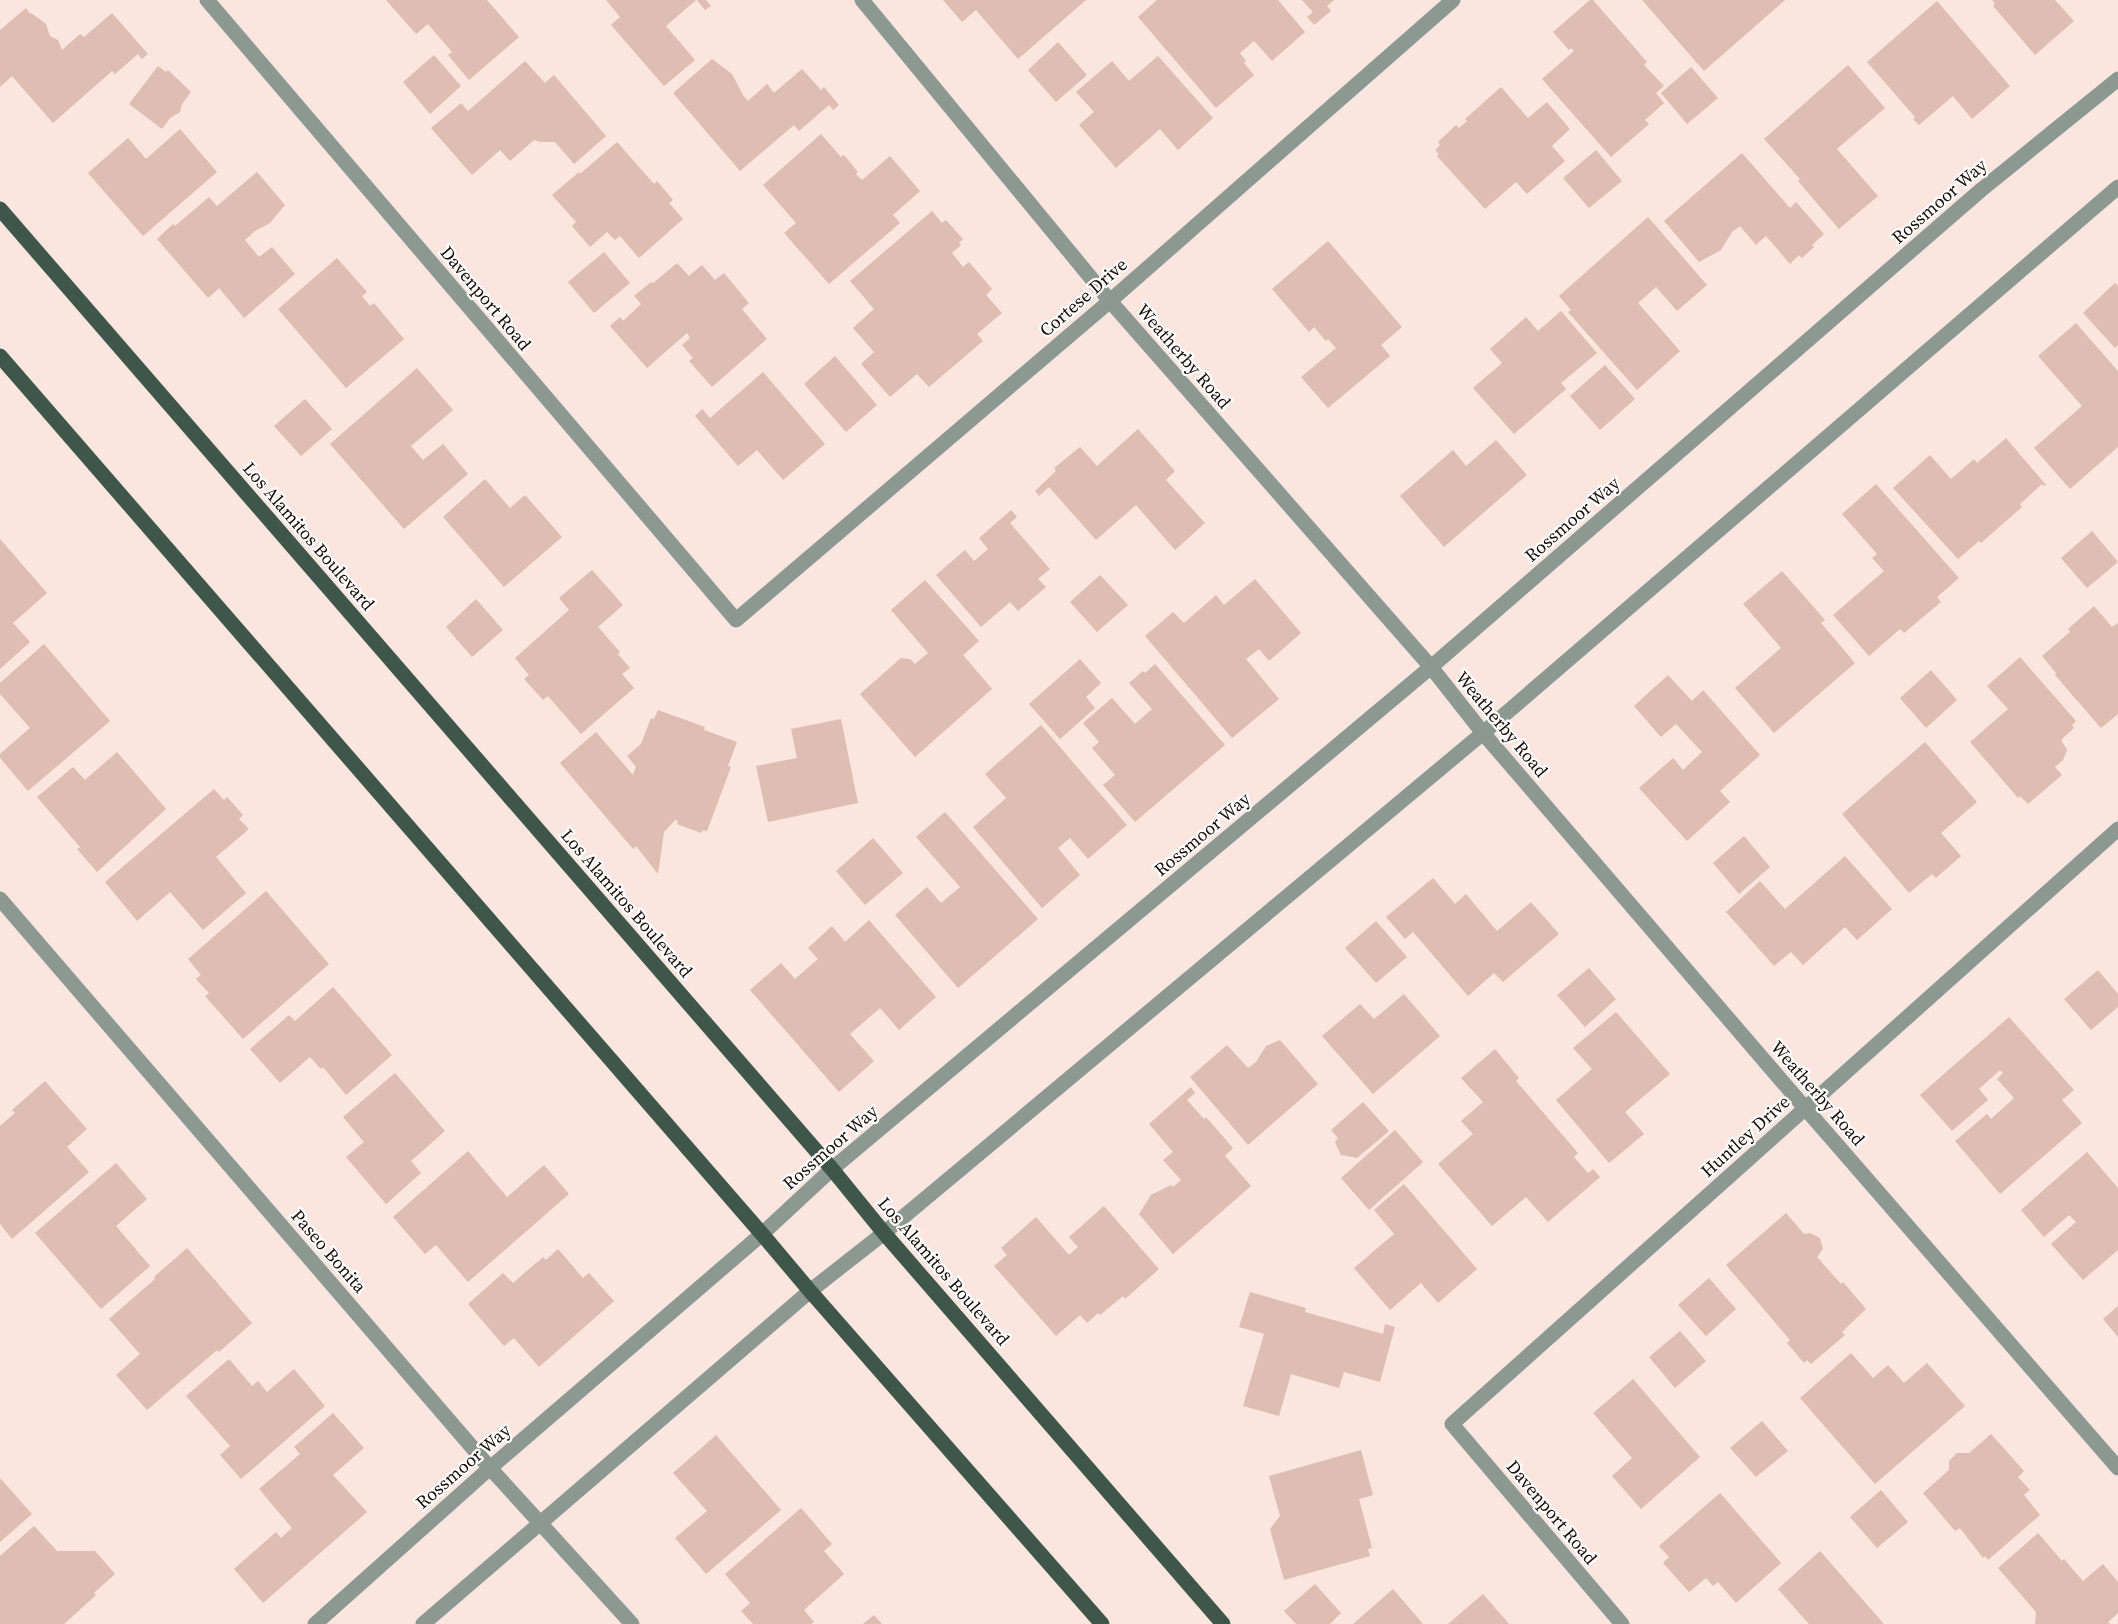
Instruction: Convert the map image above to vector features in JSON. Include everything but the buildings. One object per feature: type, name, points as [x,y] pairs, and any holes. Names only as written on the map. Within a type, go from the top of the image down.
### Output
[{"type":"main road","name":"Los Alamitos Boulevard","points":[[0,209],[1223,1624]]},
{"type":"main road","points":[[0,356],[810,1291],[1102,1624]]},
{"type":"street","name":"Davenport Road","points":[[207,0],[736,620]]},
{"type":"street","name":"Weatherby Road","points":[[861,0],[1110,301],[1431,667],[1483,733],[2118,1468]]},
{"type":"street","name":"Cortese Drive","points":[[736,620],[1110,301],[1453,0]]},
{"type":"street","name":"Rossmoor Way","points":[[315,1624],[490,1468],[762,1234],[832,1169],[1431,667],[1981,190],[2118,79]]},
{"type":"street","points":[[423,1624],[810,1291],[884,1233],[1483,733],[2118,187]]},
{"type":"street","name":"Huntley Drive","points":[[1452,1425],[2118,829]]},
{"type":"street","name":"Paseo Bonita","points":[[0,899],[490,1468],[632,1624]]},
{"type":"street","name":"Davenport Road","points":[[1452,1425],[1622,1624]]}]
